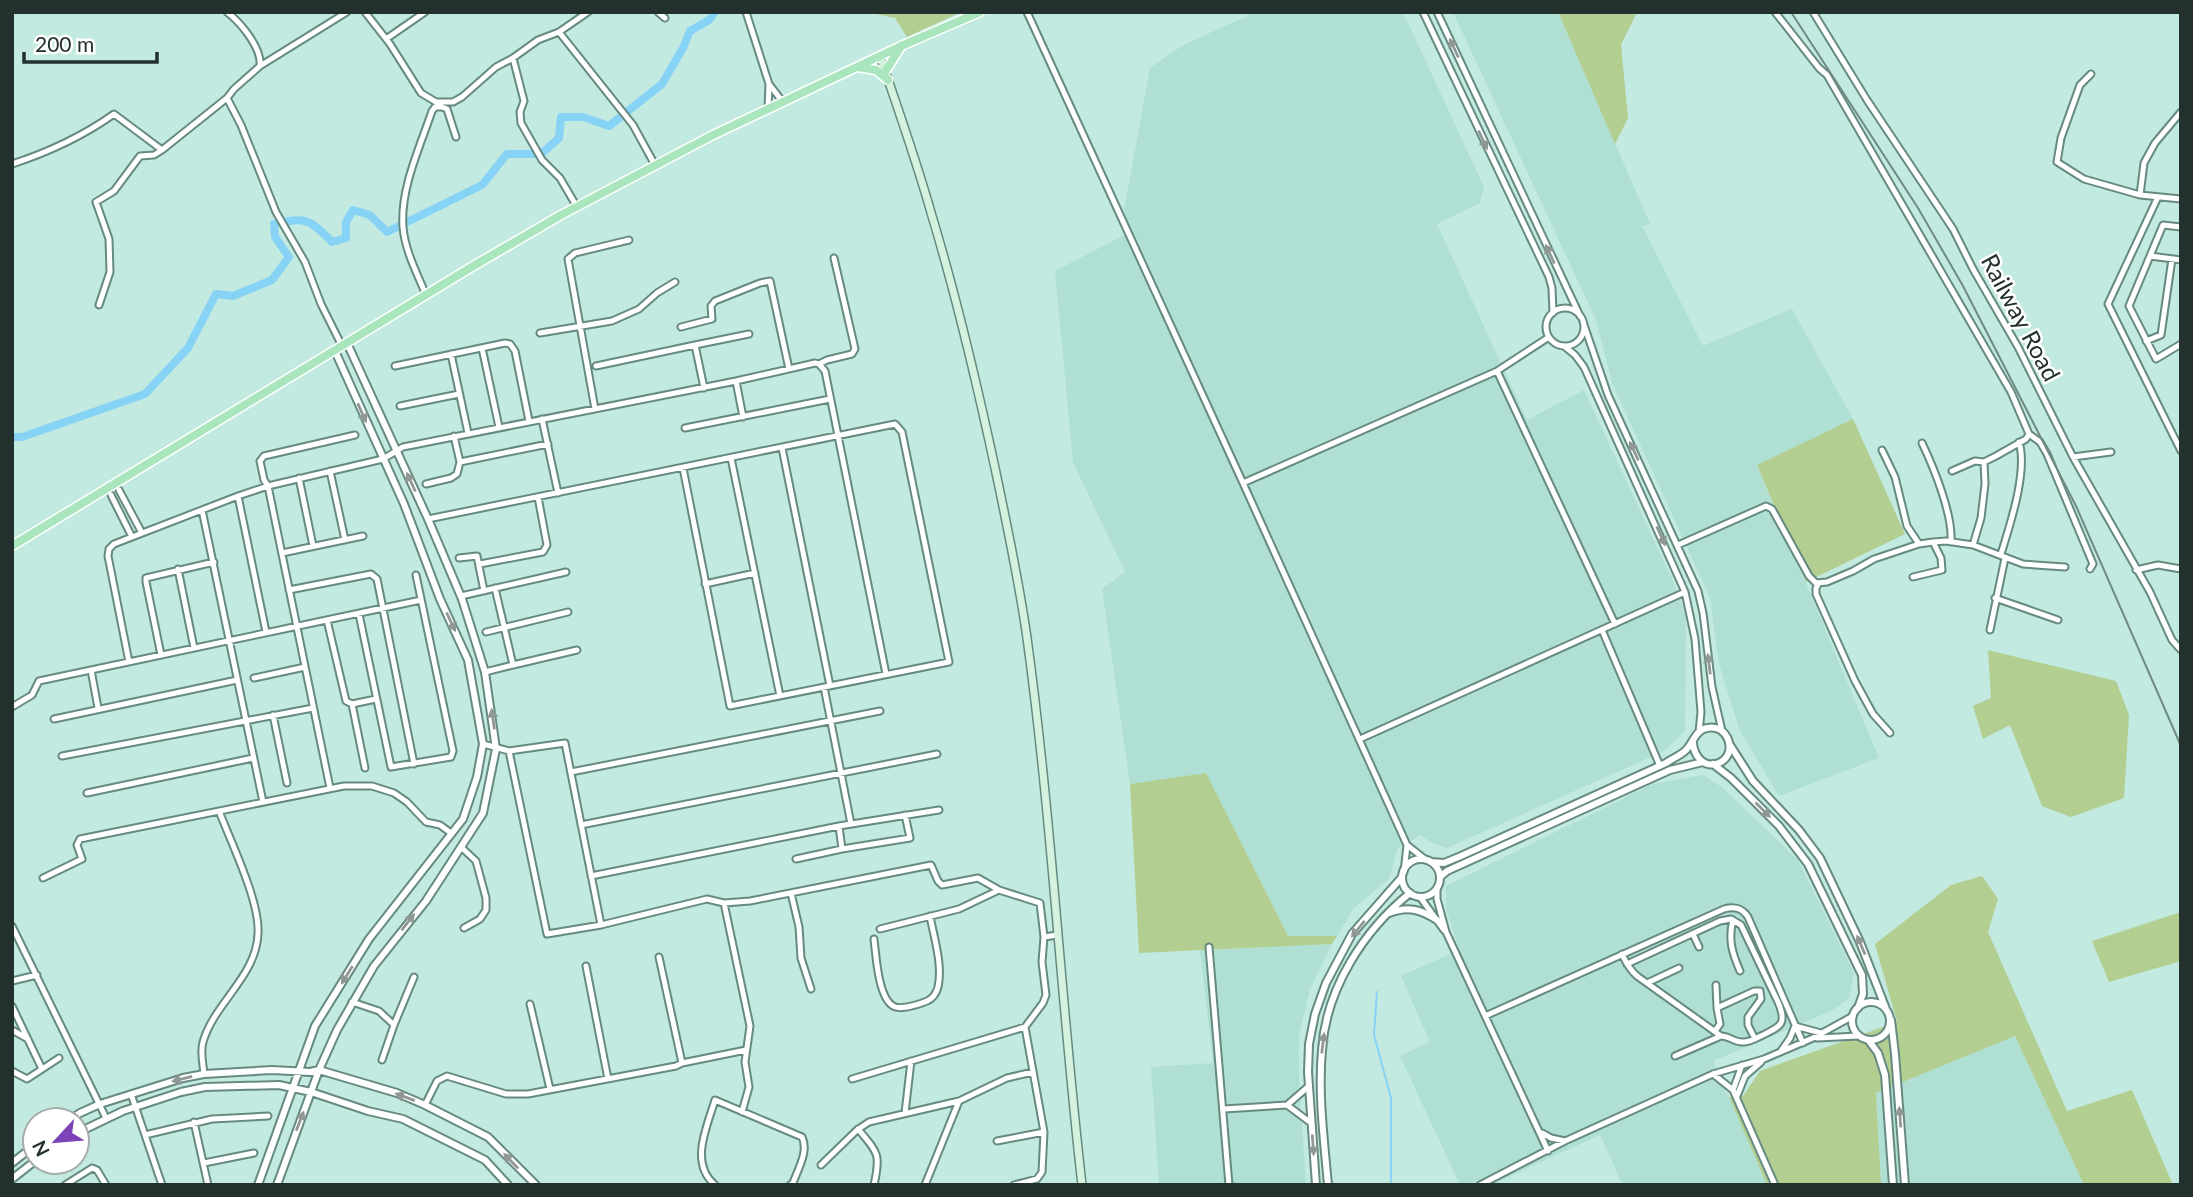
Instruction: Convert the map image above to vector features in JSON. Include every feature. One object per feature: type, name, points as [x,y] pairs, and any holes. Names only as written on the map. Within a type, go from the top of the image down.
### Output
[{"type":"main road","points":[[12,546],[426,295],[577,207],[655,164],[782,101],[980,12]]},
{"type":"main road","points":[[887,76],[901,46]]},
{"type":"main road","points":[[880,56],[932,215],[952,287],[986,425],[1010,540],[1027,636],[1041,751],[1082,1185]]},
{"type":"main road","points":[[855,68],[876,70],[887,76]]},
{"type":"street","points":[[227,12],[235,18],[255,47],[261,60],[260,66]]},
{"type":"street","points":[[99,305],[110,272],[108,239],[96,202],[114,191],[139,156],[154,155],[162,150],[227,98],[260,66],[347,12]]},
{"type":"street","points":[[365,12],[421,93],[426,98],[443,103],[462,97],[485,75],[538,40],[559,32],[588,12]]},
{"type":"street","points":[[386,39],[425,12]]},
{"type":"street","points":[[658,12],[665,18]]},
{"type":"street","points":[[746,12],[769,84],[782,101]]},
{"type":"street","points":[[1027,12],[1407,845],[1439,871],[1437,890],[1446,932]]},
{"type":"street","points":[[1316,1185],[1309,1044],[1315,1014],[1326,983],[1352,934],[1410,863],[1421,859],[1444,863],[1660,766],[1684,752],[1693,743],[1699,732],[1701,712],[1695,639],[1685,592],[1584,367],[1575,355],[1549,337],[1547,322],[1553,313],[1549,278],[1423,12]]},
{"type":"street","points":[[1437,12],[1581,319],[1606,390],[1698,591],[1712,687],[1722,731]]},
{"type":"street","name":"Railway Road","points":[[1775,12],[1827,75],[2011,392],[2029,434],[2040,442],[2047,454],[2093,564],[2090,569]]},
{"type":"street","name":"Railway Road","points":[[1813,12],[1879,119],[1953,229],[2018,347],[2073,457],[2150,593],[2172,639],[2181,650]]},
{"type":"street","points":[[559,32],[632,124],[655,164]]},
{"type":"street","points":[[513,58],[524,101],[520,112],[521,123],[542,160],[560,178],[577,207]]},
{"type":"street","points":[[2091,74],[2080,85],[2061,138],[2057,162],[2084,179],[2140,195],[2181,199]]},
{"type":"street","points":[[768,108],[769,84]]},
{"type":"street","points":[[227,98],[241,125],[276,212],[304,262],[341,346],[397,452],[461,596],[485,672],[496,749],[483,813],[426,901],[374,966],[352,1002],[319,1070],[277,1185]]},
{"type":"street","points":[[426,295],[403,230],[409,182],[435,107],[446,109],[456,137]]},
{"type":"street","points":[[2140,195],[2144,163],[2155,144],[2181,112]]},
{"type":"street","points":[[12,164],[46,153],[114,114],[162,150]]},
{"type":"street","points":[[2158,197],[2108,304],[2181,451]]},
{"type":"street","points":[[2181,227],[2163,225],[2129,306],[2156,359],[2181,344]]},
{"type":"street","points":[[596,409],[568,259],[575,253],[629,240]]},
{"type":"street","points":[[2150,256],[2181,260]]},
{"type":"street","points":[[129,662],[108,556],[109,549],[114,544],[238,496],[299,478],[383,459],[403,447],[736,382],[852,354],[855,349],[834,258]]},
{"type":"street","points":[[2146,341],[2161,335],[2172,259]]},
{"type":"street","points":[[681,327],[712,319],[711,306],[715,301],[770,281],[789,369]]},
{"type":"street","points":[[540,333],[611,321],[633,312],[675,282]]},
{"type":"street","points":[[1553,313],[1570,309],[1581,319],[1584,330],[1577,342],[1564,346]]},
{"type":"street","points":[[596,366],[749,334]]},
{"type":"street","points":[[1243,483],[1496,371],[1549,337]]},
{"type":"street","points":[[396,366],[505,343],[513,347],[529,421]]},
{"type":"street","points":[[695,345],[704,388]]},
{"type":"street","points":[[258,1185],[315,1026],[369,939],[463,818],[478,777],[483,744],[468,660],[440,599],[404,503],[383,459],[341,346]]},
{"type":"street","points":[[482,348],[499,427]]},
{"type":"street","points":[[451,354],[468,433]]},
{"type":"street","points":[[819,364],[825,371],[886,674]]},
{"type":"street","points":[[1496,371],[1615,624]]},
{"type":"street","points":[[736,382],[743,417]]},
{"type":"street","points":[[400,406],[459,394]]},
{"type":"street","points":[[685,428],[830,399]]},
{"type":"street","points":[[542,419],[558,493]]},
{"type":"street","points":[[428,519],[895,425],[902,432],[949,662],[730,706],[683,468]]},
{"type":"street","points":[[1952,471],[1975,461],[1984,462],[2026,439],[2029,434]]},
{"type":"street","points":[[330,788],[268,486],[260,461],[264,456],[355,435]]},
{"type":"street","points":[[426,484],[454,477],[459,470],[454,436]]},
{"type":"street","points":[[1990,631],[2021,468],[2022,450],[2019,442]]},
{"type":"street","points":[[1923,443],[1945,501],[1951,527],[1951,542]]},
{"type":"street","points":[[460,463],[548,444]]},
{"type":"street","points":[[782,448],[851,824]]},
{"type":"street","points":[[1882,450],[1895,477],[1907,526],[1919,544]]},
{"type":"street","points":[[2073,457],[2111,453]]},
{"type":"street","points":[[731,458],[780,696]]},
{"type":"street","points":[[1973,545],[1981,519],[1985,484],[1984,462]]},
{"type":"street","points":[[330,471],[345,540]]},
{"type":"street","points":[[299,478],[313,546]]},
{"type":"street","points":[[120,489],[142,533]]},
{"type":"street","points":[[111,495],[132,537]]},
{"type":"street","points":[[238,496],[266,632]]},
{"type":"street","points":[[480,564],[544,552],[547,545],[538,497]]},
{"type":"street","points":[[1678,545],[1769,506],[1808,576],[1819,583]]},
{"type":"street","points":[[202,510],[264,802]]},
{"type":"street","points":[[282,553],[363,536]]},
{"type":"street","points":[[1890,733],[1873,714],[1846,663],[1816,594],[1819,583],[1853,571],[1874,559],[1933,542],[1973,545],[2033,566],[2065,567]]},
{"type":"street","points":[[1913,577],[1942,570],[1941,558],[1933,542]]},
{"type":"street","points":[[458,558],[477,556],[484,591]]},
{"type":"street","points":[[161,655],[145,580],[149,576],[214,562]]},
{"type":"street","points":[[2136,570],[2158,565],[2181,569]]},
{"type":"street","points":[[178,569],[194,648]]},
{"type":"street","points":[[461,596],[566,572]]},
{"type":"street","points":[[705,584],[755,573]]},
{"type":"street","points":[[289,590],[371,574],[377,579],[414,764]]},
{"type":"street","points":[[359,614],[391,768],[449,758],[453,751],[416,575]]},
{"type":"street","points":[[495,589],[513,665]]},
{"type":"street","points":[[1360,738],[1685,592]]},
{"type":"street","points":[[1996,598],[2057,620]]},
{"type":"street","points":[[12,707],[32,695],[39,681],[421,600]]},
{"type":"street","points":[[486,632],[568,612]]},
{"type":"street","points":[[327,620],[346,701],[352,704],[376,698]]},
{"type":"street","points":[[1602,630],[1660,766]]},
{"type":"street","points":[[485,672],[576,650]]},
{"type":"street","points":[[254,678],[305,667]]},
{"type":"street","points":[[90,670],[98,708]]},
{"type":"street","points":[[54,719],[237,680]]},
{"type":"street","points":[[352,704],[365,768]]},
{"type":"street","points":[[62,756],[313,708]]},
{"type":"street","points":[[571,772],[880,711]]},
{"type":"street","points":[[273,715],[288,783]]},
{"type":"street","points":[[1699,732],[1708,727],[1716,728],[1728,737],[1763,794],[1799,830],[1820,859],[1860,942],[1891,1020],[1905,1185]]},
{"type":"street","points":[[483,744],[509,751],[565,743],[601,925]]},
{"type":"street","points":[[1693,743],[1695,755],[1703,762]]},
{"type":"street","points":[[1713,764],[1722,761],[1730,744]]},
{"type":"street","points":[[509,751],[547,934],[601,925],[708,900],[724,903],[791,893],[931,865],[942,885],[978,878],[999,890],[1040,903],[1046,995],[1025,1027],[852,1079]]},
{"type":"street","points":[[581,825],[937,754]]},
{"type":"street","points":[[87,793],[253,758]]},
{"type":"street","points":[[1440,877],[1670,770],[1688,764],[1713,764],[1731,778],[1779,826],[1808,864],[1862,975],[1863,994],[1852,1024],[1859,1036]]},
{"type":"street","points":[[43,878],[82,859],[77,845],[80,839],[330,788],[358,785],[384,789],[407,802],[426,822],[440,825],[451,833]]},
{"type":"street","points":[[592,876],[839,826],[939,810]]},
{"type":"street","points":[[204,1074],[203,1041],[248,966],[257,947],[259,931],[255,905],[219,811]]},
{"type":"street","points":[[796,859],[910,838],[905,815]]},
{"type":"street","points":[[839,826],[842,849]]},
{"type":"street","points":[[1407,845],[1403,874],[1406,889],[1420,897],[1446,932],[1548,1151]]},
{"type":"street","points":[[461,847],[476,861],[486,898],[486,910],[480,919],[464,928]]},
{"type":"street","points":[[880,929],[970,905],[999,890]]},
{"type":"street","points":[[1420,897],[1437,890]]},
{"type":"street","points":[[791,893],[799,927],[802,958],[811,989]]},
{"type":"street","points":[[1328,1185],[1321,1073],[1326,1021],[1348,966],[1362,944],[1387,914],[1410,893]]},
{"type":"street","points":[[724,903],[750,1026],[746,1050],[749,1087],[742,1112]]},
{"type":"street","points":[[1485,1016],[1724,909],[1738,907],[1748,918],[1803,1043]]},
{"type":"street","points":[[1387,914],[1410,908],[1437,920]]},
{"type":"street","points":[[874,939],[881,986],[889,1003],[900,1008],[930,1000],[935,995],[939,975],[930,916]]},
{"type":"street","points":[[1733,920],[1730,944],[1740,971]]},
{"type":"street","points":[[1627,964],[1720,921],[1733,920],[1741,925],[1782,1013],[1782,1023],[1748,1042],[1737,1042],[1730,1037],[1721,1036],[1675,1056]]},
{"type":"street","points":[[12,926],[106,1118]]},
{"type":"street","points":[[1693,934],[1699,947]]},
{"type":"street","points":[[1044,937],[1057,935]]},
{"type":"street","points":[[1209,947],[1229,1185]]},
{"type":"street","points":[[1622,954],[1637,976],[1721,1036]]},
{"type":"street","points":[[659,957],[682,1063]]},
{"type":"street","points":[[586,966],[608,1079]]},
{"type":"street","points":[[1647,983],[1679,968]]},
{"type":"street","points":[[12,981],[37,975]]},
{"type":"street","points":[[382,1060],[414,977]]},
{"type":"street","points":[[1715,1031],[1720,1021],[1716,985]]},
{"type":"street","points":[[1717,1008],[1754,991],[1760,991],[1762,999],[1748,1017],[1748,1025],[1755,1039]]},
{"type":"street","points":[[352,1002],[379,1011],[394,1025]]},
{"type":"street","points":[[1858,1008],[1863,1004],[1875,1002],[1886,1009]]},
{"type":"street","points":[[530,1004],[550,1089]]},
{"type":"street","points":[[12,1006],[42,1069]]},
{"type":"street","points":[[1480,1185],[1565,1141],[1713,1074],[1764,1059],[1803,1043],[1853,1016]]},
{"type":"street","points":[[1869,1041],[1878,1040],[1885,1035],[1891,1020]]},
{"type":"street","points":[[1795,1026],[1821,1033]]},
{"type":"street","points":[[1781,1051],[1795,1026]]},
{"type":"street","points":[[1014,1185],[1033,1181],[1041,1176],[1044,1132],[1025,1027]]},
{"type":"street","points":[[12,1030],[28,1039]]},
{"type":"street","points":[[1813,1038],[1859,1036],[1869,1041],[1878,1053],[1885,1075],[1893,1185]]},
{"type":"street","points":[[425,1105],[437,1081],[447,1076],[506,1094],[528,1094],[746,1050]]},
{"type":"street","points":[[12,1071],[27,1079],[59,1058]]},
{"type":"street","points":[[1737,1099],[1745,1076],[1764,1059]]},
{"type":"street","points":[[905,1113],[911,1061]]},
{"type":"street","points":[[1733,1090],[1742,1065]]},
{"type":"street","points":[[91,1108],[183,1078],[204,1074],[319,1070],[397,1093],[488,1137],[536,1185]]},
{"type":"street","points":[[821,1165],[858,1129],[869,1122],[959,1101],[1007,1077],[1033,1072]]},
{"type":"street","points":[[1713,1074],[1733,1090],[1776,1185]]},
{"type":"street","points":[[91,1126],[135,1106],[181,1092],[205,1087],[279,1084],[403,1119],[485,1160],[508,1185]]},
{"type":"street","points":[[1224,1109],[1287,1105],[1309,1086]]},
{"type":"street","points":[[131,1094],[162,1185]]},
{"type":"street","points":[[715,1185],[707,1177],[700,1154],[715,1100],[802,1137],[804,1152],[790,1185]]},
{"type":"street","points":[[925,1185],[959,1101]]},
{"type":"street","points":[[1287,1105],[1311,1122]]},
{"type":"street","points":[[145,1135],[222,1117],[268,1116]]},
{"type":"street","points":[[194,1122],[208,1185]]},
{"type":"street","points":[[858,1129],[878,1157],[874,1185]]},
{"type":"street","points":[[1539,1130],[1551,1138],[1565,1141]]},
{"type":"street","points":[[997,1140],[1044,1132]]},
{"type":"street","points":[[204,1163],[254,1153]]},
{"type":"street","points":[[65,1185],[92,1168],[97,1170],[106,1185]]},
{"type":"shaded area","points":[[1256,12],[1403,12],[1484,187],[1480,203],[1437,224],[1527,420],[1584,390],[1672,579],[1686,615],[1685,731],[1664,751],[1447,848],[1420,835],[1398,848],[1389,879],[1354,908],[1337,936],[1288,936],[1206,773],[1130,784],[1102,589],[1125,572],[1073,462],[1055,271],[1132,231],[1123,216],[1150,68],[1183,45]]},
{"type":"shaded area","points":[[1453,12],[1558,12],[1650,224],[1642,226],[1703,346],[1792,309],[1853,419],[1757,466],[1879,758],[1779,796],[1739,729],[1719,664],[1710,598],[1612,383],[1596,320]]},
{"type":"shaded area","points":[[1703,775],[1723,788],[1798,860],[1854,973],[1849,998],[1833,1010],[1713,1061],[1767,1185],[1623,1185],[1600,1135],[1491,1185],[1460,1185],[1400,1056],[1430,1042],[1401,976],[1459,950],[1446,909],[1446,886],[1653,784]]},
{"type":"shaded area","points":[[1332,944],[1310,989],[1299,1036],[1306,1185],[1159,1185],[1151,1067],[1213,1063],[1200,950]]},
{"type":"shaded area","points":[[2015,1036],[2084,1185],[1881,1185],[1876,1093]]},
{"type":"green space","points":[[866,12],[961,12],[907,37],[895,18]]},
{"type":"green space","points":[[1558,12],[1637,12],[1621,45],[1628,118],[1615,144]]},
{"type":"green space","points":[[1853,419],[1905,534],[1806,582],[1757,465]]},
{"type":"green space","points":[[1988,650],[2116,681],[2129,715],[2124,798],[2071,817],[2042,806],[2010,725],[1983,739],[1973,706],[1991,698]]},
{"type":"green space","points":[[1206,773],[1288,936],[1337,936],[1332,944],[1139,953],[1130,784]]},
{"type":"green space","points":[[1982,876],[1998,899],[1988,932],[2067,1111],[2132,1090],[2173,1185],[2084,1185],[2015,1036],[1876,1093],[1881,1185],[1767,1185],[1729,1097],[1743,1096],[1760,1071],[1897,1022],[1875,944],[1951,885]]},
{"type":"green space","points":[[2181,912],[2181,961],[2109,982],[2092,941]]},
{"type":"waterway","points":[[12,437],[22,437],[145,394],[188,348],[216,294],[233,296],[272,280],[289,257],[275,237],[274,224],[293,220],[306,221],[332,242],[346,238],[346,222],[353,210],[370,215],[387,232],[482,185],[507,154],[541,154],[559,138],[561,117],[583,117],[609,126],[662,84],[690,31],[709,20],[715,12]]},
{"type":"waterway","points":[[1377,992],[1374,1035],[1391,1098],[1391,1185]]},
{"type":"tram line","points":[[1791,12],[1918,208],[1963,286],[2076,506],[2181,746]]}]
